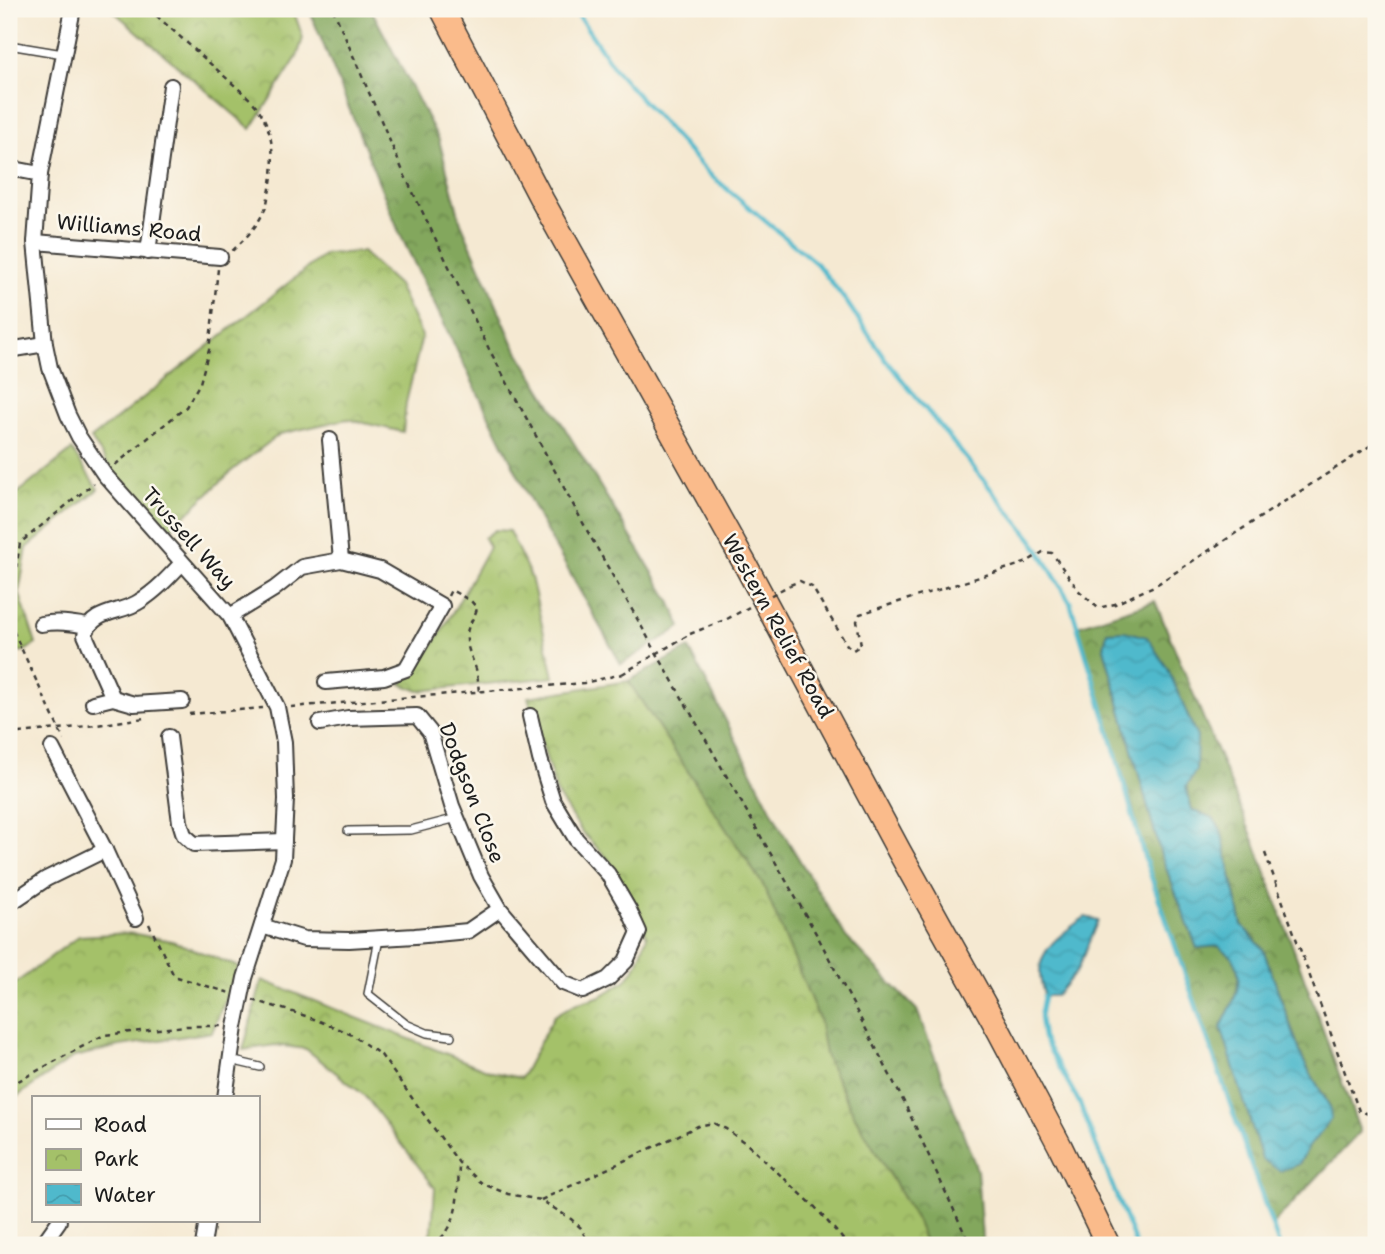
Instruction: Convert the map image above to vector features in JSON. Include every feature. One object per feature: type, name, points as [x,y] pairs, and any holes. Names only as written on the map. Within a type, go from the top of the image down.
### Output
[{"type":"highway","name":"Western Relief Road","points":[[442,9],[542,200],[745,564],[999,1031],[1060,1146],[1108,1245]]},
{"type":"street","name":"Trussell Way","points":[[74,9],[40,174],[35,242],[45,344],[58,392],[79,437],[104,474],[230,616],[278,707],[284,742],[286,799],[283,859],[242,996],[225,1096]]},
{"type":"street","points":[[148,252],[171,86]]},
{"type":"street","points":[[9,168],[40,174]]},
{"type":"street","name":"Williams Road","points":[[35,242],[220,257]]},
{"type":"street","points":[[9,349],[45,344]]},
{"type":"street","points":[[330,440],[341,559]]},
{"type":"street","points":[[230,616],[274,589],[302,567],[341,559],[380,570],[442,606],[406,669],[384,677],[326,682]]},
{"type":"street","points":[[113,698],[85,635],[87,626],[99,617],[138,604],[183,563]]},
{"type":"street","points":[[41,624],[52,622],[87,626]]},
{"type":"street","points":[[93,703],[113,698],[134,704],[182,708]]},
{"type":"street","name":"Dodgson Close","points":[[320,723],[348,718],[417,716],[430,732],[457,818],[481,876],[500,909],[563,983],[583,991],[608,979],[625,961],[639,932],[608,874],[576,839],[553,801],[530,716]]},
{"type":"street","points":[[169,737],[184,835],[194,844],[284,841]]},
{"type":"street","points":[[58,744],[105,850],[141,918]]},
{"type":"street","points":[[9,904],[46,879],[105,850]]},
{"type":"street","points":[[262,926],[304,939],[379,938],[468,931],[500,909]]},
{"type":"street","points":[[42,1245],[58,1222]]},
{"type":"street","points":[[203,1245],[207,1222]]},
{"type":"lane","points":[[9,45],[64,54]]},
{"type":"lane","points":[[348,831],[411,830],[457,818]]},
{"type":"lane","points":[[379,938],[368,994],[406,1024],[427,1033],[451,1036]]},
{"type":"lane","points":[[230,1060],[260,1067]]},
{"type":"path","points":[[9,597],[13,590],[20,543],[186,407],[200,383],[209,350],[220,257],[226,257],[246,239],[264,212],[273,179],[273,150],[261,110],[149,9]]},
{"type":"path","points":[[333,9],[405,176],[489,349],[589,534],[818,937],[905,1104],[970,1245]]},
{"type":"path","points":[[182,708],[278,707],[584,683],[622,674],[690,634],[727,619],[800,581],[812,587],[847,645],[853,650],[861,645],[857,621],[860,614],[1025,563],[1043,552],[1052,553],[1078,590],[1098,608],[1115,604],[1156,585],[1376,442]]},
{"type":"path","points":[[442,606],[452,590],[471,601],[477,608],[467,635],[469,653],[477,670],[479,692]]},
{"type":"path","points":[[9,622],[58,728],[58,744]]},
{"type":"path","points":[[9,649],[20,647]]},
{"type":"path","points":[[9,734],[155,717]]},
{"type":"path","points":[[1265,853],[1359,1111],[1369,1114],[1376,1110]]},
{"type":"path","points":[[141,918],[177,977],[309,1017],[352,1035],[381,1055],[459,1163],[483,1184],[508,1194],[541,1200],[581,1228],[589,1245]]},
{"type":"path","points":[[9,1087],[104,1035],[186,1026],[235,1027]]},
{"type":"path","points":[[541,1200],[698,1126],[713,1123],[748,1145],[815,1207],[848,1245]]},
{"type":"path","points":[[433,1245],[450,1226],[458,1188],[459,1163]]},
{"type":"path","points":[[945,1245],[966,1236]]},
{"type":"green space","points":[[111,9],[293,9],[303,38],[297,57],[251,129]]},
{"type":"green space","points":[[309,9],[371,9],[439,140],[461,223],[513,343],[670,601],[681,627],[621,664],[539,518],[399,232]]},
{"type":"green space","points":[[362,252],[398,285],[422,336],[406,403],[403,432],[347,419],[280,434],[234,469],[165,534],[116,476],[91,439],[325,254]]},
{"type":"green space","points":[[72,450],[98,489],[27,548],[19,592],[36,644],[24,651],[9,653],[9,500]]},
{"type":"green space","points":[[495,530],[509,531],[531,577],[554,677],[419,691],[401,684],[427,653],[449,619],[489,547],[484,538]]},
{"type":"green space","points":[[1155,601],[1257,848],[1360,1132],[1272,1225],[1144,856],[1132,805],[1078,626]],"holes":[[[1107,632],[1196,770],[1186,786],[1192,810],[1213,818],[1221,830],[1242,925],[1263,949],[1303,1060],[1330,1107],[1299,1164],[1221,1027],[1236,993],[1237,966],[1231,956],[1219,946],[1197,948],[1161,855],[1104,648]]]},
{"type":"green space","points":[[689,648],[782,831],[846,937],[917,1010],[977,1170],[982,1238],[987,1245],[926,1245],[916,1220],[854,1115],[825,1055],[819,1019],[763,885],[628,681]]},
{"type":"green space","points":[[628,681],[763,885],[819,1019],[825,1055],[854,1115],[916,1220],[926,1245],[427,1245],[432,1230],[435,1188],[365,1096],[306,1049],[275,1045],[243,1050],[262,980],[492,1072],[521,1078],[554,1016],[575,1004],[601,996],[625,981],[637,965],[647,936],[629,894],[609,860],[582,832],[557,794],[528,697]]},
{"type":"green space","points":[[130,933],[172,941],[239,967],[212,1032],[120,1046],[74,1057],[9,1102],[9,988],[79,936]]},
{"type":"water","points":[[1124,631],[1147,637],[1168,669],[1197,737],[1196,770],[1186,787],[1192,810],[1213,818],[1221,830],[1242,925],[1263,949],[1303,1060],[1330,1107],[1331,1119],[1299,1164],[1280,1171],[1262,1159],[1221,1027],[1236,993],[1237,966],[1231,956],[1219,946],[1197,948],[1161,855],[1104,648],[1107,632]]},
{"type":"water","points":[[1085,917],[1098,920],[1077,971],[1056,996],[1044,996],[1040,973],[1044,956],[1055,940]]},
{"type":"waterway","points":[[574,9],[616,71],[708,173],[817,264],[886,360],[1034,542],[1070,602],[1144,856],[1279,1245]]},
{"type":"waterway","points":[[1044,996],[1040,1017],[1043,1038],[1079,1102],[1136,1245]]}]
